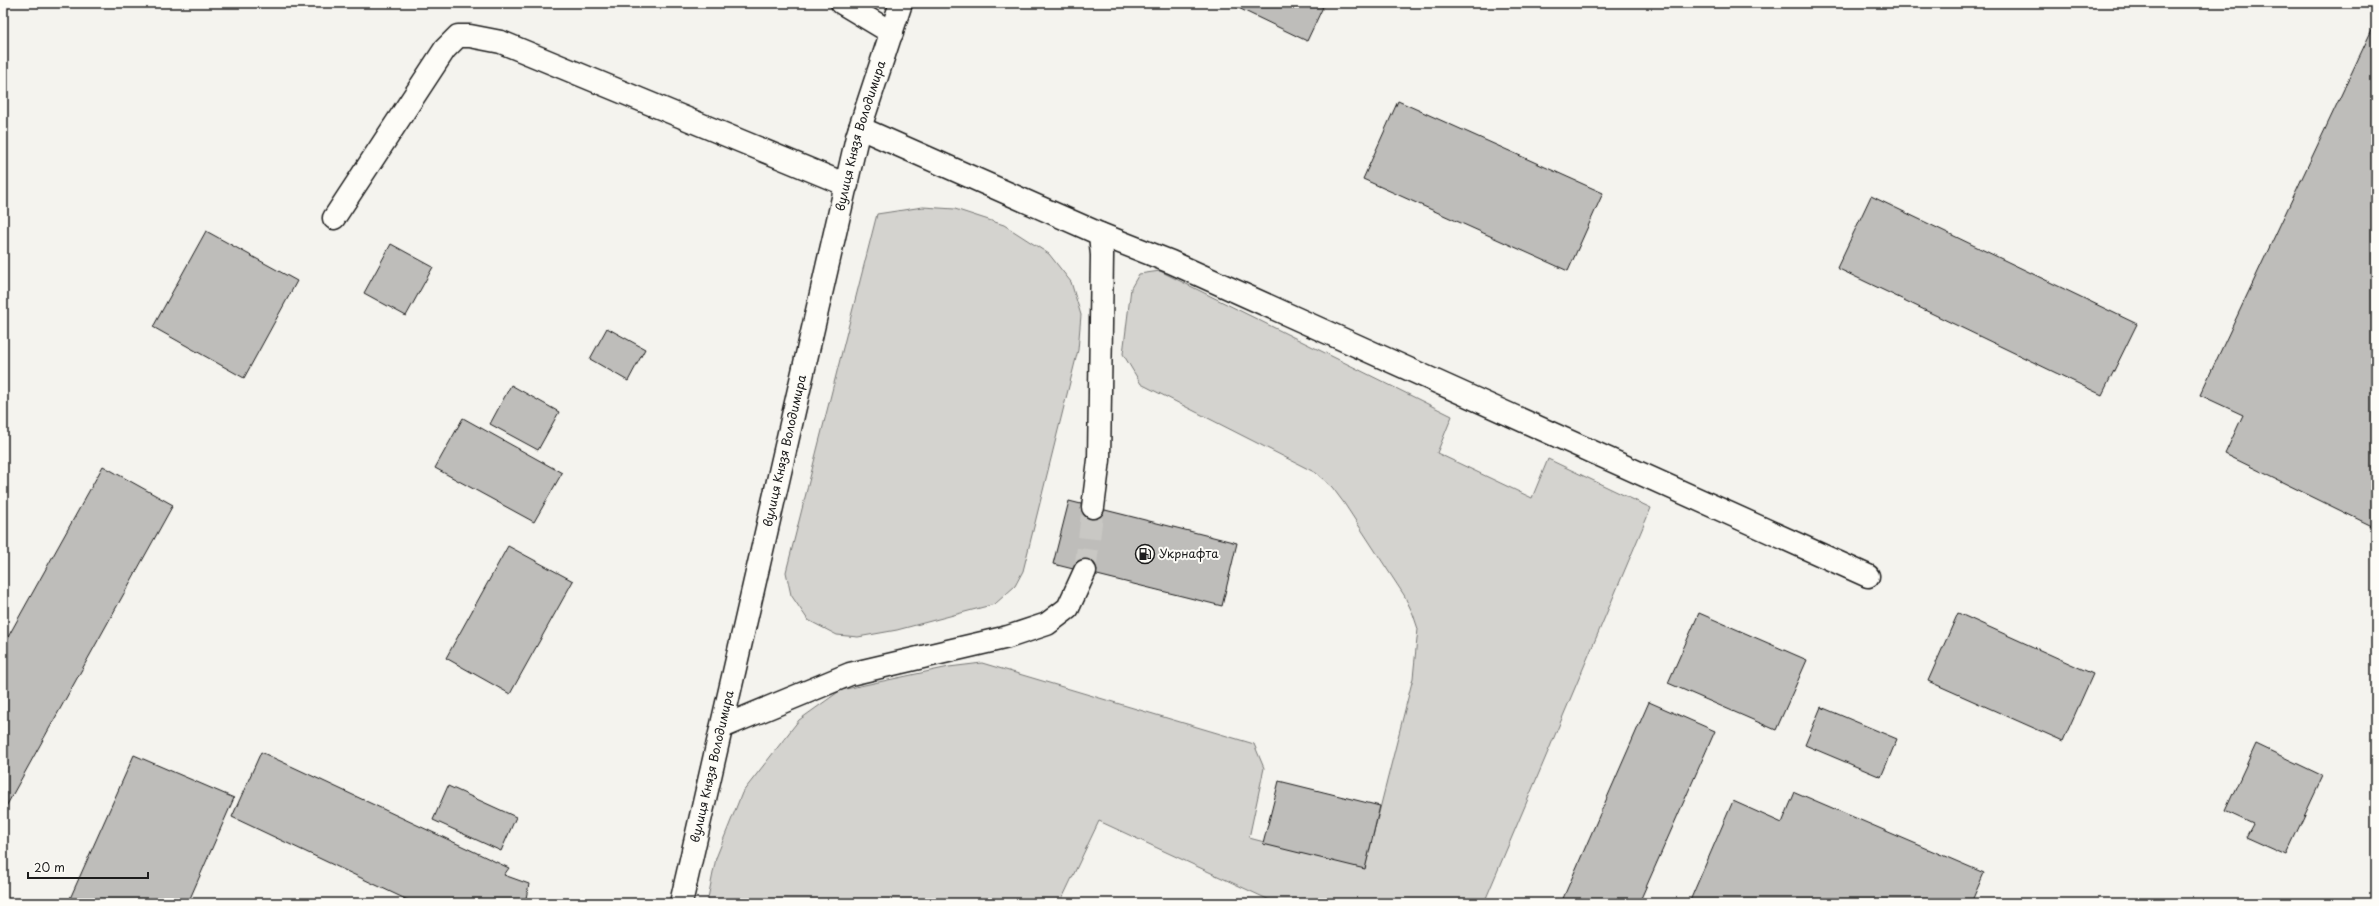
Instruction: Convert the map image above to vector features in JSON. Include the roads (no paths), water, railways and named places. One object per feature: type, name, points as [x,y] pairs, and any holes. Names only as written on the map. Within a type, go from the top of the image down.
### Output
[{"type":"main road","points":[[842,3],[892,33]]},
{"type":"main road","name":"вулиця Князя Володимира","points":[[681,903],[860,128],[901,3]]},
{"type":"main road","points":[[334,218],[445,49],[458,36],[470,36],[501,42],[847,186]]},
{"type":"main road","points":[[860,128],[1100,234],[1178,265],[1868,576]]},
{"type":"main road","points":[[1093,507],[1099,460],[1102,263],[1100,234]]},
{"type":"main road","points":[[722,727],[850,674],[1008,637],[1047,624],[1068,608],[1085,571]]},
{"type":"tunnel","points":[[1085,571],[1093,507]]},
{"type":"place","name":"Укрнафта","points":[[1145,554]]}]
